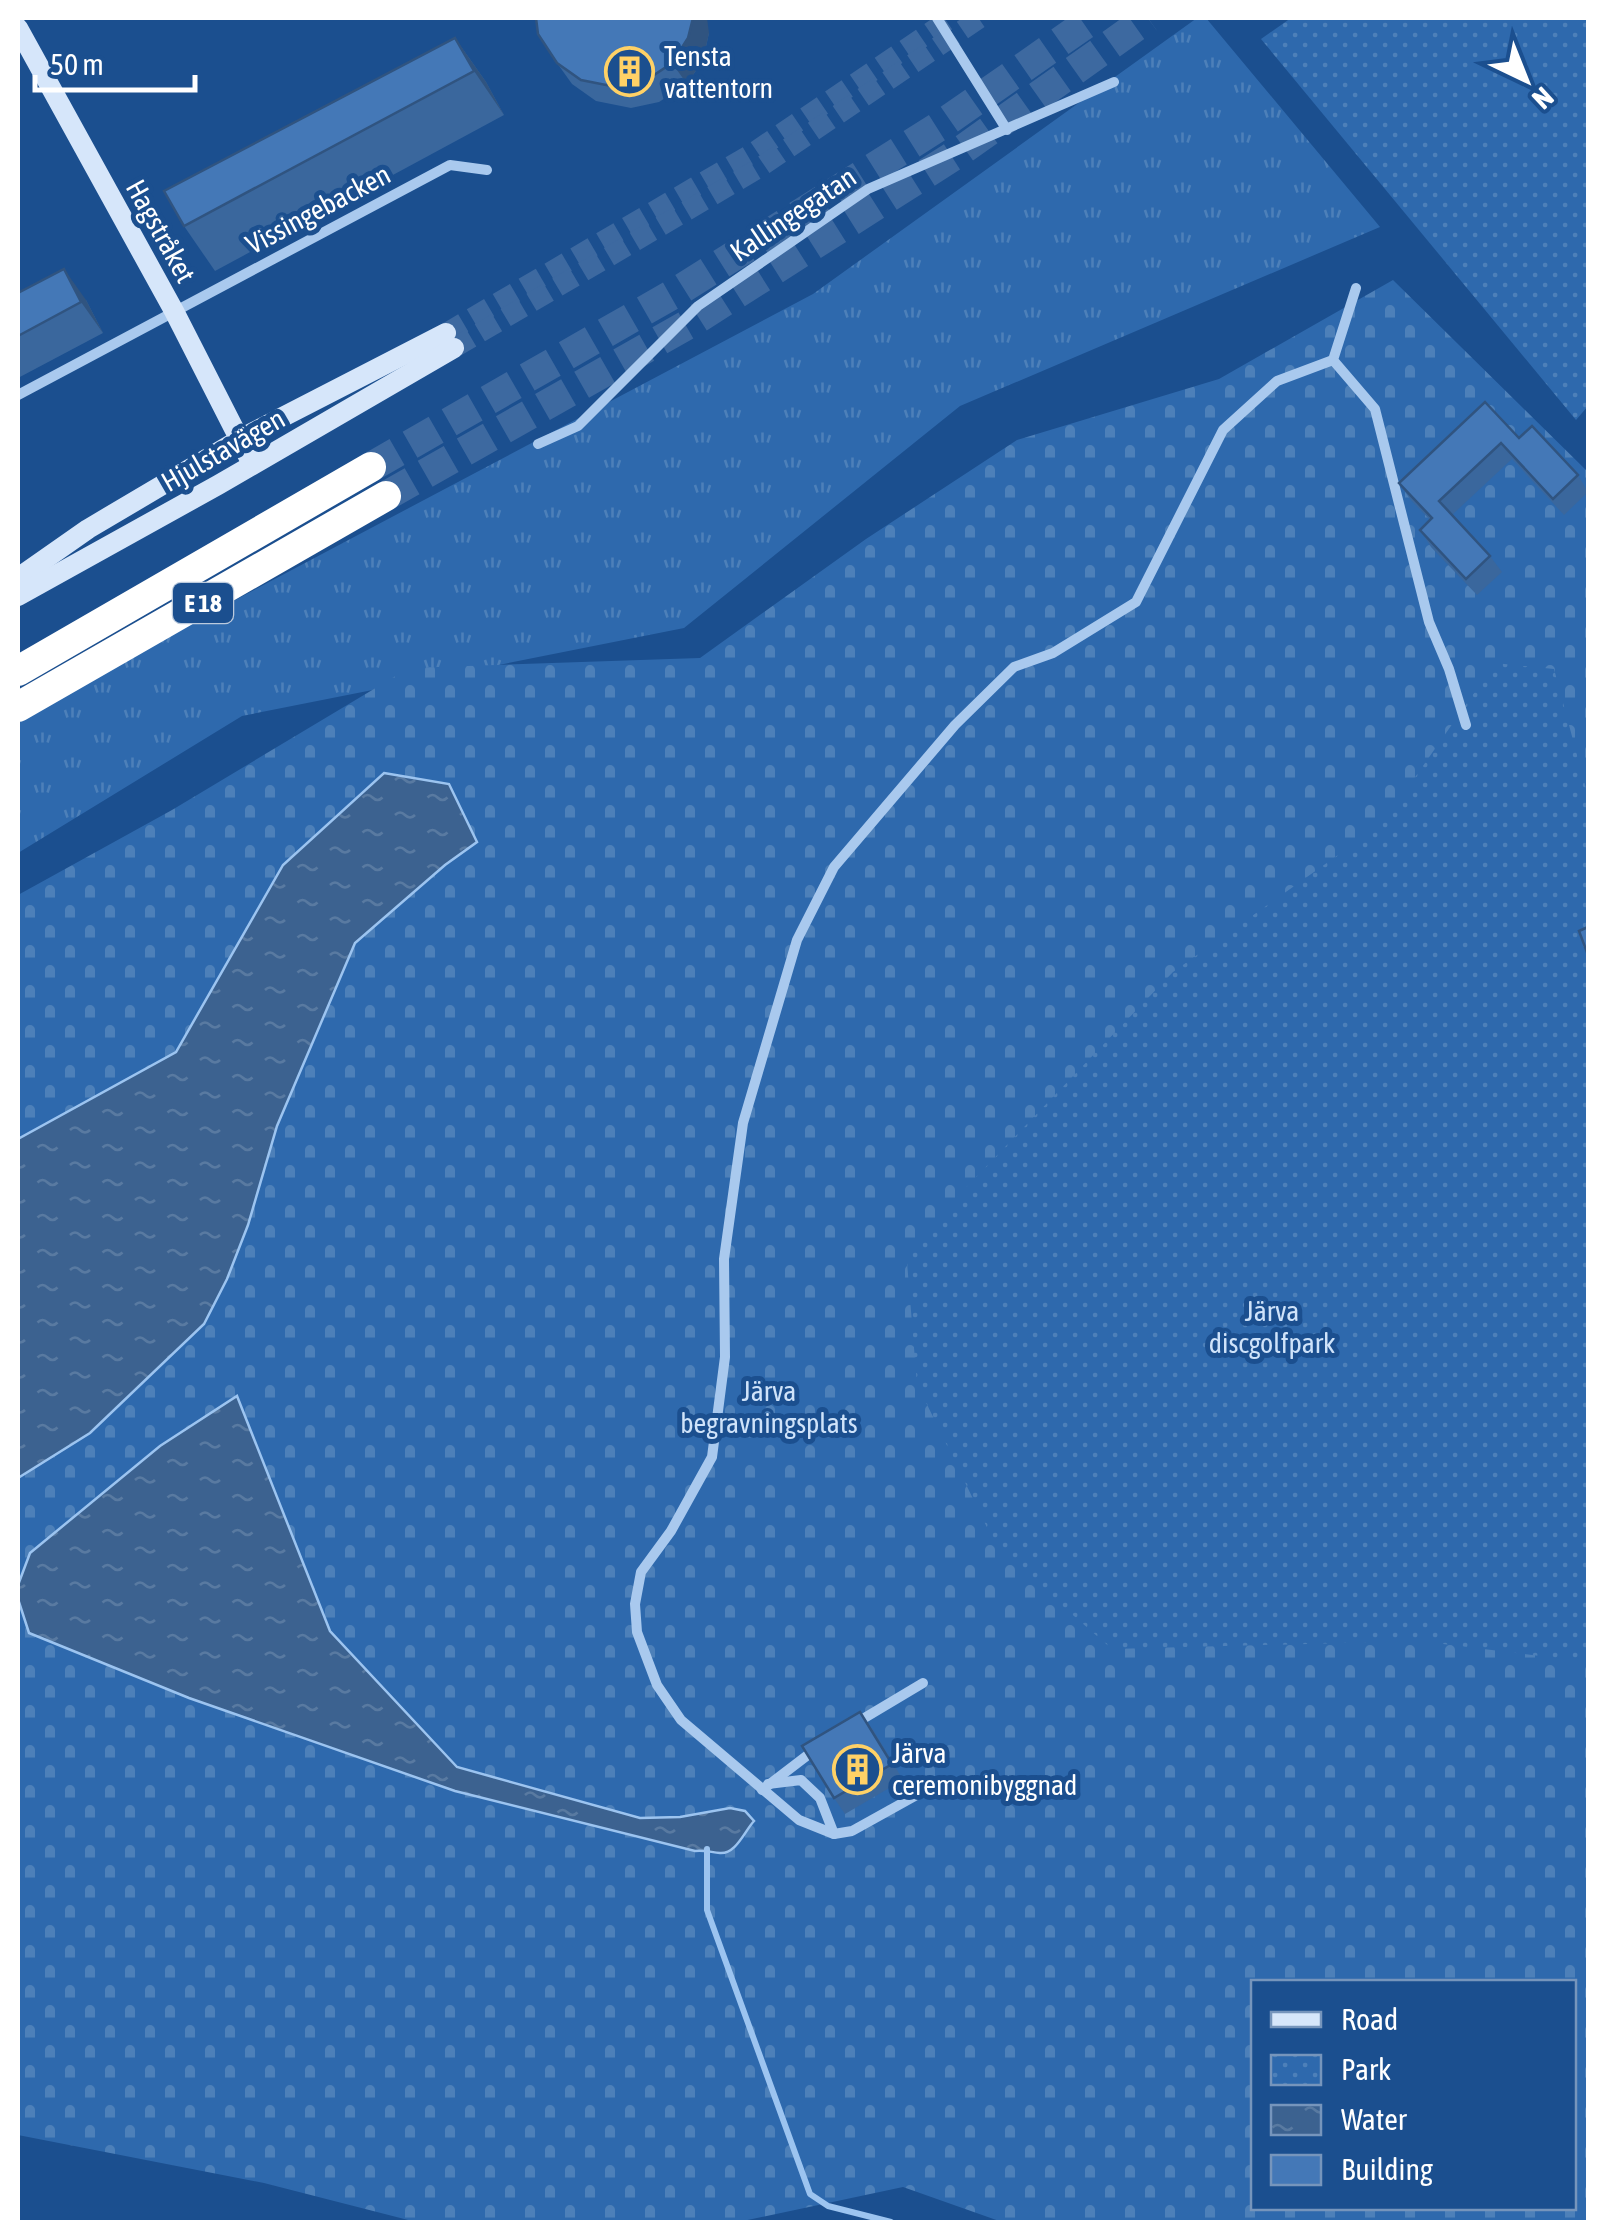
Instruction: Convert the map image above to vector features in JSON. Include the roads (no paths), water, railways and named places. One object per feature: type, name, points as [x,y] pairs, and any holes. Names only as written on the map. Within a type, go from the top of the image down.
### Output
[{"type":"highway","name":"E 18","points":[[18,670],[370,468]]},
{"type":"highway","name":"E 18","points":[[18,707],[386,496]]},
{"type":"main road","name":"Hagstråket","points":[[18,28],[24,54],[174,311],[252,464]]},
{"type":"main road","name":"Hjulstavägen","points":[[18,578],[88,529],[240,439],[450,340],[252,464],[18,596]]},
{"type":"street","points":[[936,18],[1008,130]]},
{"type":"street","name":"Kallingegatan","points":[[538,444],[578,426],[698,306],[868,189],[1114,82]]},
{"type":"street","name":"Vissingebacken","points":[[18,395],[450,165],[486,170]]},
{"type":"street","points":[[1333,360],[1356,288]]},
{"type":"street","points":[[1333,360],[1375,409],[1429,622],[1466,725]]},
{"type":"street","points":[[915,1796],[852,1831],[834,1834],[799,1820],[765,1787],[681,1720],[652,1672],[636,1632],[635,1604],[641,1572],[670,1531],[712,1457],[726,1357],[724,1259],[743,1123],[797,940],[834,867],[954,726],[1014,667],[1052,653],[1136,602],[1223,430],[1277,381],[1333,360]]},
{"type":"street","points":[[850,1726],[923,1683]]},
{"type":"street","points":[[765,1787],[825,1742]]},
{"type":"street","points":[[765,1787],[802,1780],[820,1798],[834,1834]]},
{"type":"water","points":[[384,773],[449,784],[477,842],[355,943],[277,1126],[248,1225],[204,1324],[90,1433],[18,1478],[18,1139],[176,1052],[283,865]]},
{"type":"water","points":[[237,1396],[330,1631],[457,1767],[640,1818],[680,1817],[730,1808],[745,1811],[754,1821],[735,1846],[720,1853],[695,1851],[455,1791],[189,1698],[29,1633],[18,1599],[18,1585],[30,1553],[160,1446]]},
{"type":"waterway","points":[[707,1849],[707,1910],[810,2194],[828,2206],[891,2222]]},
{"type":"tunnel","points":[[446,333],[751,154],[951,18]]},
{"type":"tunnel","points":[[454,348],[759,168],[980,18]]},
{"type":"tunnel","points":[[371,467],[675,293],[938,127],[1094,18]]},
{"type":"tunnel","points":[[386,496],[692,322],[955,155],[1148,18]]},
{"type":"place","name":"Tensta vattentorn","points":[[629,72]]},
{"type":"place","name":"Järva ceremonibyggnad","points":[[857,1769]]},
{"type":"park label","name":"Järva discgolfpark","points":[[1272,1327]]},
{"type":"park label","name":"Järva begravningsplats","points":[[769,1407]]}]
